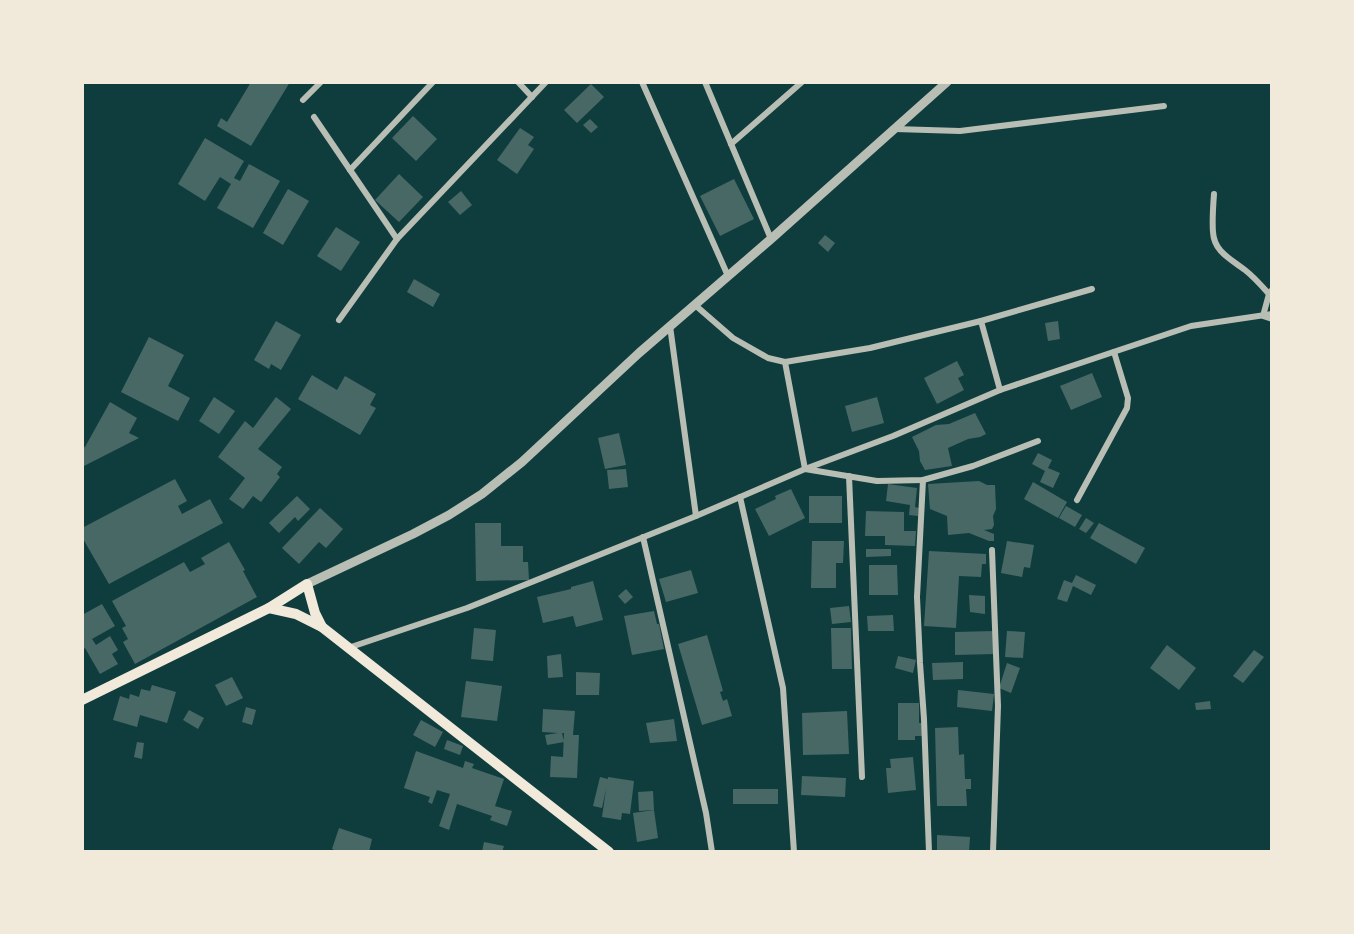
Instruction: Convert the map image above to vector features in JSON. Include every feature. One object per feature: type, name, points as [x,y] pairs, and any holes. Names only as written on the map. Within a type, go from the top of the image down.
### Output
[{"type":"main road","points":[[82,700],[268,608],[307,584],[315,613],[322,627]]},
{"type":"main road","points":[[268,608],[297,614],[322,627],[609,852]]},
{"type":"street","points":[[303,100],[321,82]]},
{"type":"street","points":[[350,170],[433,82]]},
{"type":"street","points":[[518,82],[532,97]]},
{"type":"street","points":[[339,320],[397,240],[546,82]]},
{"type":"street","points":[[642,82],[728,276]]},
{"type":"street","points":[[705,82],[771,239]]},
{"type":"street","points":[[731,144],[802,82]]},
{"type":"street","points":[[307,584],[413,534],[482,494],[522,462],[639,353],[771,239],[946,82]]},
{"type":"street","points":[[895,129],[960,131],[1164,106]]},
{"type":"street","points":[[314,117],[397,240]]},
{"type":"street","points":[[1214,194],[1213,234],[1217,248],[1270,292],[1263,316]]},
{"type":"street","points":[[695,305],[733,338],[768,358],[785,362],[870,348],[981,321],[1092,289]]},
{"type":"street","points":[[347,648],[467,608],[696,516],[805,469],[893,436],[1000,390],[1191,326],[1272,314]]},
{"type":"street","points":[[1263,316],[1272,319]]},
{"type":"street","points":[[981,321],[1000,390]]},
{"type":"street","points":[[670,326],[696,516]]},
{"type":"street","points":[[1077,500],[1127,408],[1128,398],[1114,351]]},
{"type":"street","points":[[785,362],[805,469]]},
{"type":"street","points":[[805,469],[878,481],[923,480],[974,466],[1038,441]]},
{"type":"street","points":[[849,476],[862,777]]},
{"type":"street","points":[[923,480],[917,597],[929,852]]},
{"type":"street","points":[[740,497],[783,688],[794,852]]},
{"type":"street","points":[[643,537],[706,813],[712,852]]},
{"type":"street","points":[[992,550],[998,706],[993,852]]},
{"type":"building","points":[[251,82],[290,82],[251,146],[217,126],[221,118],[227,122]]},
{"type":"building","points":[[591,84],[604,97],[577,123],[564,110]]},
{"type":"building","points":[[413,116],[437,139],[416,161],[392,138]]},
{"type":"building","points":[[590,119],[598,127],[591,133],[583,125]]},
{"type":"building","points":[[520,128],[534,137],[528,145],[534,149],[517,174],[497,160]]},
{"type":"building","points":[[205,138],[244,161],[234,178],[240,181],[249,164],[280,181],[253,228],[217,208],[231,184],[220,177],[205,201],[178,184]]},
{"type":"building","points":[[399,174],[423,197],[399,222],[375,200]]},
{"type":"building","points":[[734,179],[754,219],[720,236],[700,196]]},
{"type":"building","points":[[288,189],[309,201],[283,245],[263,233]]},
{"type":"building","points":[[461,191],[472,205],[460,215],[448,202]]},
{"type":"building","points":[[336,227],[360,242],[341,271],[317,256]]},
{"type":"building","points":[[825,235],[835,243],[828,252],[818,243]]},
{"type":"building","points":[[414,279],[440,294],[433,307],[407,292]]},
{"type":"building","points":[[276,321],[301,335],[281,370],[271,364],[269,369],[254,360]]},
{"type":"building","points":[[1058,321],[1060,339],[1048,341],[1045,323]]},
{"type":"building","points":[[149,337],[184,355],[168,386],[190,398],[178,421],[121,392]]},
{"type":"building","points":[[957,361],[964,375],[958,378],[964,390],[937,404],[924,378]]},
{"type":"building","points":[[1092,373],[1102,397],[1071,410],[1060,386]]},
{"type":"building","points":[[312,375],[337,390],[345,376],[376,394],[370,405],[376,408],[360,435],[298,399]]},
{"type":"building","points":[[214,397],[235,411],[219,434],[199,421]]},
{"type":"building","points":[[276,397],[291,409],[258,449],[282,467],[277,474],[280,477],[261,502],[253,496],[243,509],[229,499],[245,478],[218,457],[245,421],[253,428]]},
{"type":"building","points":[[877,397],[884,423],[852,432],[845,406]]},
{"type":"building","points":[[110,402],[137,418],[129,433],[139,438],[82,467],[82,448],[85,447]]},
{"type":"building","points":[[975,413],[986,434],[948,448],[952,466],[925,470],[912,437],[936,425],[949,424]]},
{"type":"building","points":[[619,433],[626,465],[605,469],[598,438]]},
{"type":"building","points":[[1038,453],[1052,460],[1048,468],[1060,473],[1053,488],[1040,482],[1045,471],[1032,464]]},
{"type":"building","points":[[626,469],[628,487],[609,489],[607,470]]},
{"type":"building","points":[[175,479],[187,501],[178,506],[182,514],[210,499],[223,523],[109,584],[82,537],[82,528]]},
{"type":"building","points":[[979,481],[987,485],[995,485],[994,525],[992,529],[984,530],[994,534],[994,541],[969,533],[948,535],[947,516],[930,509],[928,484]]},
{"type":"building","points":[[1033,482],[1067,502],[1058,518],[1024,499]]},
{"type":"building","points":[[888,484],[917,488],[915,507],[919,508],[918,516],[909,515],[910,505],[886,501]]},
{"type":"building","points":[[791,489],[805,518],[769,536],[755,509]]},
{"type":"building","points":[[297,496],[310,509],[298,521],[295,517],[279,533],[269,523]]},
{"type":"building","points":[[809,496],[842,496],[842,523],[809,523]]},
{"type":"building","points":[[1066,506],[1082,515],[1075,527],[1059,518]]},
{"type":"building","points":[[320,508],[343,529],[326,548],[319,542],[299,564],[282,548]]},
{"type":"building","points":[[866,511],[904,512],[904,531],[916,531],[915,546],[885,545],[885,536],[865,536]]},
{"type":"building","points":[[1086,518],[1094,523],[1086,533],[1079,529]]},
{"type":"building","points":[[475,523],[501,523],[501,546],[523,546],[523,562],[528,562],[529,580],[476,581]]},
{"type":"building","points":[[1099,523],[1145,548],[1136,564],[1090,538]]},
{"type":"building","points":[[812,541],[844,541],[843,563],[836,563],[836,588],[811,588]]},
{"type":"building","points":[[1007,541],[1034,545],[1030,568],[1024,567],[1022,577],[1001,573]]},
{"type":"building","points":[[229,542],[257,597],[135,664],[123,642],[128,639],[122,628],[126,626],[112,601],[184,562],[190,572],[205,564],[201,558]]},
{"type":"building","points":[[866,549],[891,549],[891,556],[866,557]]},
{"type":"building","points":[[929,551],[986,554],[986,564],[982,564],[981,577],[959,576],[956,628],[924,626]]},
{"type":"building","points":[[869,565],[897,565],[898,595],[869,595]]},
{"type":"building","points":[[691,570],[698,593],[666,602],[659,579]]},
{"type":"building","points":[[1076,575],[1096,585],[1091,595],[1073,586],[1067,602],[1057,599],[1064,580],[1072,583]]},
{"type":"building","points":[[593,581],[603,620],[576,627],[573,616],[543,623],[537,597]]},
{"type":"building","points":[[626,589],[633,597],[625,604],[618,596]]},
{"type":"building","points":[[969,595],[985,596],[985,614],[970,612]]},
{"type":"building","points":[[102,604],[115,626],[92,639],[96,645],[110,636],[118,650],[112,654],[118,664],[100,674],[85,648],[82,650],[82,615]]},
{"type":"building","points":[[849,606],[851,622],[832,624],[830,608]]},
{"type":"building","points":[[654,611],[664,649],[632,655],[624,616]]},
{"type":"building","points":[[893,615],[894,631],[868,631],[867,616]]},
{"type":"building","points":[[474,628],[496,630],[493,661],[471,659]]},
{"type":"building","points":[[831,628],[851,628],[852,669],[832,669]]},
{"type":"building","points":[[994,631],[995,654],[955,655],[955,632]]},
{"type":"building","points":[[1007,631],[1025,632],[1023,658],[1005,657]]},
{"type":"building","points":[[707,635],[723,691],[720,692],[723,701],[727,699],[732,716],[702,725],[678,644]]},
{"type":"building","points":[[1167,645],[1196,668],[1179,690],[1150,668]]},
{"type":"building","points":[[1254,650],[1264,657],[1243,683],[1233,676]]},
{"type":"building","points":[[561,654],[563,677],[548,678],[547,656]]},
{"type":"building","points":[[898,656],[916,660],[913,673],[895,668]]},
{"type":"building","points":[[963,662],[963,679],[933,680],[932,663]]},
{"type":"building","points":[[1007,663],[1020,668],[1011,693],[999,688]]},
{"type":"building","points":[[576,672],[600,673],[599,695],[576,695]]},
{"type":"building","points":[[232,677],[243,698],[226,706],[215,685]]},
{"type":"building","points":[[466,681],[502,686],[497,721],[461,717]]},
{"type":"building","points":[[152,685],[176,692],[167,723],[140,715],[137,727],[113,720],[120,696],[129,699],[130,694],[139,697],[141,689],[150,691]]},
{"type":"building","points":[[958,690],[994,694],[992,711],[957,707]]},
{"type":"building","points":[[1210,701],[1211,709],[1196,710],[1195,703]]},
{"type":"building","points":[[898,703],[919,703],[919,723],[922,723],[922,736],[915,736],[915,740],[898,740]]},
{"type":"building","points":[[246,707],[256,710],[252,725],[242,722]]},
{"type":"building","points":[[543,709],[575,711],[573,735],[579,735],[577,778],[550,777],[551,756],[563,757],[564,742],[547,745],[545,735],[558,733],[542,732]]},
{"type":"building","points":[[189,710],[204,718],[198,729],[183,720]]},
{"type":"building","points":[[847,711],[849,754],[803,755],[802,713]]},
{"type":"building","points":[[674,719],[677,741],[650,743],[646,723]]},
{"type":"building","points":[[421,720],[443,732],[435,747],[413,735]]},
{"type":"building","points":[[958,727],[959,755],[964,754],[965,779],[971,779],[971,789],[966,789],[967,806],[937,806],[935,728]]},
{"type":"building","points":[[447,740],[463,746],[460,755],[444,749]]},
{"type":"building","points":[[137,742],[144,743],[142,759],[134,757]]},
{"type":"building","points":[[416,751],[463,768],[465,761],[474,764],[472,768],[504,779],[495,806],[512,811],[507,826],[490,820],[492,816],[457,804],[449,830],[439,826],[450,794],[437,790],[432,804],[428,802],[430,797],[404,788]]},
{"type":"building","points":[[913,757],[916,790],[888,793],[886,768],[891,768],[890,759]]},
{"type":"building","points":[[802,776],[846,778],[845,797],[801,795]]},
{"type":"building","points":[[600,777],[634,781],[630,814],[622,813],[621,820],[602,817],[606,789],[602,808],[593,806]]},
{"type":"building","points":[[733,789],[778,789],[778,804],[733,804]]},
{"type":"building","points":[[653,791],[654,810],[639,811],[638,792]]},
{"type":"building","points":[[654,810],[658,838],[637,842],[633,813]]},
{"type":"building","points":[[339,828],[372,839],[369,852],[339,852],[332,849]]},
{"type":"building","points":[[937,835],[970,837],[969,852],[937,852]]},
{"type":"building","points":[[484,842],[504,846],[502,852],[482,852]]}]
